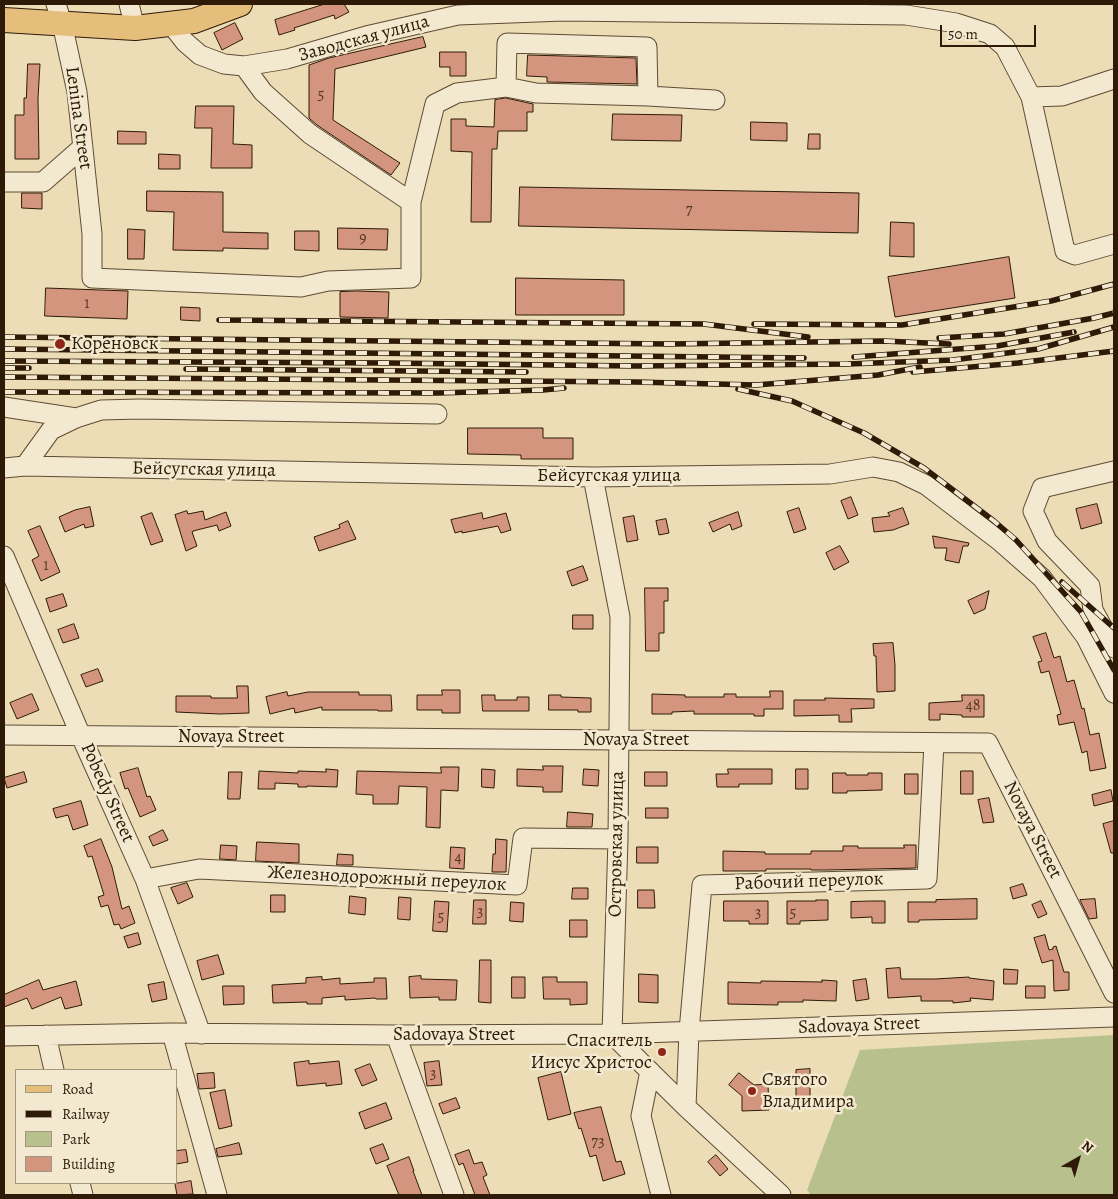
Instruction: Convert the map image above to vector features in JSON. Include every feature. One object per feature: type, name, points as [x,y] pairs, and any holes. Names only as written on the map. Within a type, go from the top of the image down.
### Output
[{"type":"main road","points":[[4,20],[59,13],[135,28],[194,21],[240,4]]},
{"type":"street","points":[[129,4],[135,28]]},
{"type":"street","name":"Заводская улица","points":[[171,24],[185,42],[200,54],[224,64],[244,66],[287,59],[366,36],[458,15],[564,11],[906,15],[956,23],[990,34],[1005,47],[1031,97]]},
{"type":"street","name":"Lenina Street","points":[[59,13],[78,92],[92,234],[92,278],[301,287],[328,281],[411,278],[411,202]]},
{"type":"street","points":[[506,87],[507,43],[647,47],[648,96]]},
{"type":"street","points":[[244,66],[263,92],[310,134],[411,202],[435,104],[457,92],[506,87],[536,93],[716,100]]},
{"type":"street","points":[[1114,79],[1062,96],[1031,97],[1065,250],[1076,256],[1114,244]]},
{"type":"street","points":[[4,182],[43,182],[83,147]]},
{"type":"street","points":[[4,408],[76,418]]},
{"type":"street","points":[[25,466],[52,430],[76,418],[100,410],[437,414]]},
{"type":"street","name":"Бейсугская улица","points":[[4,468],[25,466],[592,478],[830,474],[873,467],[899,472],[926,485],[1001,542],[1042,578],[1086,637],[1114,693]]},
{"type":"street","points":[[1114,471],[1042,488],[1033,511],[1047,540],[1090,586],[1093,610],[1114,648]]},
{"type":"street","name":"Островская улица","points":[[592,478],[620,616],[618,839],[612,1034]]},
{"type":"street","name":"Pobedy Street","points":[[4,556],[145,879],[201,1034]]},
{"type":"street","name":"Novaya Street","points":[[4,735],[988,743],[1114,993]]},
{"type":"street","name":"Рабочий переулок","points":[[689,1031],[702,885],[927,879],[934,743]]},
{"type":"street","name":"Железнодорожный переулок","points":[[145,879],[200,869],[517,885],[523,838],[618,839]]},
{"type":"street","name":"Sadovaya Street","points":[[4,1036],[172,1033],[612,1034],[1114,1017]]},
{"type":"street","points":[[686,1107],[689,1031]]},
{"type":"street","points":[[172,1033],[217,1195]]},
{"type":"street","points":[[612,1034],[686,1107],[781,1195]]},
{"type":"street","points":[[46,1035],[54,1069]]},
{"type":"street","points":[[396,1035],[454,1195]]},
{"type":"street","points":[[650,1071],[641,1116],[661,1195]]},
{"type":"green space","points":[[1114,1035],[1114,1195],[811,1195],[807,1190],[860,1050]]},
{"type":"building","points":[[325,4],[344,4],[349,12],[335,19],[334,15],[279,35],[275,20]]},
{"type":"building","points":[[235,23],[243,39],[222,50],[214,33]]},
{"type":"building","points":[[423,37],[426,47],[335,69],[333,120],[400,163],[391,175],[309,118],[309,65],[329,58]]},
{"type":"building","points":[[440,52],[466,52],[466,76],[450,76],[450,67],[440,67]]},
{"type":"building","points":[[528,55],[636,58],[637,84],[547,82],[547,77],[527,76]]},
{"type":"building","points":[[28,64],[40,64],[38,98],[39,159],[15,159],[15,115],[24,115]]},
{"type":"building","points":[[506,98],[533,104],[533,112],[527,112],[527,131],[498,131],[497,149],[492,149],[491,222],[471,222],[472,152],[451,151],[451,119],[466,119],[466,126],[494,127],[495,100]]},
{"type":"building","points":[[196,106],[234,106],[233,144],[252,145],[252,168],[211,168],[212,128],[195,128]]},
{"type":"building","points":[[613,114],[682,115],[681,141],[612,140]]},
{"type":"building","points":[[751,122],[787,123],[787,141],[751,140]]},
{"type":"building","points":[[118,131],[146,132],[146,144],[118,144]]},
{"type":"building","points":[[809,134],[820,134],[820,149],[808,149]]},
{"type":"building","points":[[159,154],[180,155],[180,169],[159,169]]},
{"type":"building","points":[[520,187],[859,193],[858,233],[519,226]]},
{"type":"building","points":[[147,191],[223,192],[223,232],[268,233],[268,249],[223,248],[223,251],[173,250],[174,212],[147,211]]},
{"type":"building","points":[[22,193],[42,193],[42,209],[22,208]]},
{"type":"building","points":[[891,222],[914,223],[914,257],[890,256]]},
{"type":"building","points":[[338,228],[388,229],[387,250],[338,249]]},
{"type":"building","points":[[128,229],[145,230],[144,259],[128,259]]},
{"type":"building","points":[[295,231],[319,231],[319,251],[295,250]]},
{"type":"building","points":[[1009,257],[1015,298],[895,317],[888,277]]},
{"type":"building","points":[[516,278],[624,280],[624,315],[516,315]]},
{"type":"building","name":"Кореновск","points":[[46,288],[128,291],[127,319],[45,316]]},
{"type":"building","points":[[340,292],[389,292],[388,318],[340,317]]},
{"type":"building","points":[[181,307],[200,308],[200,321],[181,320]]},
{"type":"building","points":[[468,428],[543,428],[543,438],[573,438],[573,459],[521,459],[521,455],[468,454]]},
{"type":"building","points":[[851,497],[858,515],[848,519],[841,501]]},
{"type":"building","points":[[1097,504],[1102,523],[1081,529],[1076,509]]},
{"type":"building","points":[[90,507],[94,526],[85,528],[84,524],[65,532],[59,517],[75,510]]},
{"type":"building","points":[[799,508],[806,529],[794,533],[787,512]]},
{"type":"building","points":[[903,508],[909,524],[893,530],[874,532],[872,518],[890,516],[888,513]]},
{"type":"building","points":[[187,511],[188,514],[203,511],[205,520],[226,512],[231,526],[219,531],[217,525],[193,531],[197,546],[186,551],[175,515]]},
{"type":"building","points":[[738,512],[742,526],[732,530],[730,524],[713,532],[709,523]]},
{"type":"building","points":[[152,513],[163,541],[151,545],[141,517]]},
{"type":"building","points":[[482,513],[483,519],[506,513],[511,530],[501,533],[498,526],[455,533],[451,520]]},
{"type":"building","points":[[634,516],[638,540],[627,542],[623,518]]},
{"type":"building","points":[[666,519],[669,533],[659,535],[656,521]]},
{"type":"building","points":[[348,521],[356,539],[319,551],[314,537],[340,528],[339,525]]},
{"type":"building","points":[[40,526],[60,572],[41,581],[32,560],[39,556],[28,531]]},
{"type":"building","points":[[933,536],[969,543],[968,546],[963,546],[959,563],[945,560],[947,548],[935,548]]},
{"type":"building","points":[[840,546],[849,562],[834,570],[826,553]]},
{"type":"building","points":[[583,566],[588,580],[572,586],[567,572]]},
{"type":"building","points":[[645,588],[668,588],[668,601],[664,601],[664,633],[659,633],[659,651],[646,651]]},
{"type":"building","points":[[989,591],[985,609],[974,614],[968,601]]},
{"type":"building","points":[[63,594],[67,606],[50,612],[46,599]]},
{"type":"building","points":[[573,615],[593,615],[593,629],[573,629]]},
{"type":"building","points":[[74,624],[79,638],[63,643],[58,630]]},
{"type":"building","points":[[1046,633],[1054,658],[1060,656],[1067,682],[1074,680],[1082,709],[1084,708],[1090,735],[1099,733],[1106,768],[1090,771],[1087,751],[1082,753],[1074,722],[1059,725],[1057,715],[1061,714],[1049,671],[1041,673],[1038,662],[1042,661],[1033,637]]},
{"type":"building","points":[[893,643],[895,691],[877,692],[876,656],[874,656],[873,644]]},
{"type":"building","points":[[98,669],[103,681],[86,687],[81,675]]},
{"type":"building","points":[[237,686],[248,686],[249,713],[176,712],[176,696],[237,698]]},
{"type":"building","points":[[442,690],[460,690],[460,713],[442,713],[442,710],[417,710],[417,695],[442,695]]},
{"type":"building","points":[[770,691],[783,691],[783,709],[764,709],[764,716],[754,716],[754,714],[694,714],[694,711],[652,714],[652,694],[685,695],[685,697],[724,697],[724,694],[736,694],[736,697],[770,697]]},
{"type":"building","points":[[287,692],[288,696],[308,692],[359,692],[359,695],[391,695],[392,711],[322,710],[322,707],[295,713],[294,708],[270,714],[266,697]]},
{"type":"building","points":[[32,694],[39,710],[17,719],[10,703]]},
{"type":"building","points":[[482,695],[495,695],[495,700],[517,700],[517,697],[529,697],[529,711],[483,711]]},
{"type":"building","points":[[549,695],[591,698],[591,712],[549,710]]},
{"type":"building","points":[[962,695],[984,695],[984,717],[940,714],[940,720],[929,720],[929,703],[962,701]]},
{"type":"building","points":[[825,698],[874,699],[874,708],[851,709],[852,722],[839,722],[839,715],[794,716],[794,700],[825,700]]},
{"type":"building","points":[[543,766],[563,766],[562,792],[543,792],[543,787],[517,786],[517,769],[543,770]]},
{"type":"building","points":[[441,767],[459,767],[458,791],[441,790],[440,828],[426,827],[427,787],[399,786],[398,804],[373,804],[373,795],[356,794],[357,771],[441,773]]},
{"type":"building","points":[[138,768],[147,797],[150,796],[156,810],[140,817],[128,788],[125,789],[120,773]]},
{"type":"building","points":[[326,769],[338,770],[337,787],[298,787],[298,784],[275,783],[275,789],[258,789],[259,771],[298,773],[298,771],[326,772]]},
{"type":"building","points":[[482,769],[495,770],[494,788],[482,787]]},
{"type":"building","points":[[584,769],[599,770],[598,786],[583,785]]},
{"type":"building","points":[[728,769],[772,769],[772,784],[739,784],[739,787],[717,787],[716,774],[728,774]]},
{"type":"building","points":[[796,769],[808,769],[808,789],[796,789]]},
{"type":"building","points":[[961,771],[973,771],[973,794],[961,794]]},
{"type":"building","points":[[24,772],[27,782],[7,788],[4,778]]},
{"type":"building","points":[[229,772],[242,772],[240,799],[228,799]]},
{"type":"building","points":[[645,772],[667,772],[667,786],[645,786]]},
{"type":"building","points":[[833,773],[868,775],[868,773],[882,773],[882,790],[833,793]]},
{"type":"building","points":[[905,774],[918,774],[918,794],[905,794]]},
{"type":"building","points":[[1111,790],[1113,801],[1094,806],[1092,795]]},
{"type":"building","points":[[989,798],[994,822],[983,823],[978,800]]},
{"type":"building","points":[[81,801],[88,825],[73,830],[68,815],[56,818],[53,809]]},
{"type":"building","points":[[646,808],[668,808],[668,818],[646,818]]},
{"type":"building","points":[[568,812],[593,814],[592,827],[567,827]]},
{"type":"building","points":[[1114,821],[1114,853],[1111,853],[1103,824]]},
{"type":"building","points":[[163,830],[168,840],[153,846],[149,837]]},
{"type":"building","points":[[101,839],[112,867],[122,909],[129,906],[135,923],[121,929],[119,924],[114,925],[108,905],[101,907],[98,897],[104,895],[92,856],[88,857],[84,846]]},
{"type":"building","points":[[496,839],[507,840],[506,872],[492,872]]},
{"type":"building","points":[[257,842],[299,844],[299,863],[256,861]]},
{"type":"building","points":[[221,845],[237,846],[236,860],[220,859]]},
{"type":"building","points":[[904,845],[916,845],[916,868],[723,871],[723,851],[765,852],[765,854],[811,854],[811,851],[843,851],[843,846],[858,846],[858,848],[904,848]]},
{"type":"building","points":[[451,847],[465,848],[464,869],[450,868]]},
{"type":"building","points":[[637,847],[658,847],[658,863],[637,863]]},
{"type":"building","points":[[338,854],[353,855],[353,865],[337,865]]},
{"type":"building","points":[[187,883],[193,897],[178,904],[171,888]]},
{"type":"building","points":[[1023,884],[1027,895],[1013,899],[1010,888]]},
{"type":"building","points":[[573,888],[588,888],[588,899],[572,899]]},
{"type":"building","points":[[638,890],[654,890],[655,908],[638,908]]},
{"type":"building","points":[[271,895],[285,895],[285,912],[271,912]]},
{"type":"building","points":[[350,896],[366,898],[365,915],[349,913]]},
{"type":"building","points":[[399,897],[411,898],[410,920],[398,919]]},
{"type":"building","points":[[977,899],[977,919],[919,920],[919,922],[908,922],[908,902]]},
{"type":"building","points":[[1095,899],[1097,918],[1089,919],[1080,900]]},
{"type":"building","points":[[474,900],[486,900],[486,924],[473,924]]},
{"type":"building","points":[[828,900],[828,920],[800,921],[800,924],[787,924],[787,901]]},
{"type":"building","points":[[435,901],[449,902],[447,932],[433,931]]},
{"type":"building","points":[[724,901],[768,901],[768,924],[749,924],[749,921],[724,921]]},
{"type":"building","points":[[885,901],[885,923],[872,923],[872,917],[851,918],[851,902]]},
{"type":"building","points":[[1041,901],[1047,914],[1038,918],[1032,905]]},
{"type":"building","points":[[511,902],[524,903],[523,922],[510,921]]},
{"type":"building","points":[[570,920],[587,920],[587,937],[570,937]]},
{"type":"building","points":[[138,933],[141,944],[128,948],[124,937]]},
{"type":"building","points":[[1045,935],[1049,950],[1056,946],[1064,972],[1069,972],[1069,990],[1054,991],[1053,960],[1042,963],[1034,938]]},
{"type":"building","points":[[218,955],[224,974],[202,980],[197,961]]},
{"type":"building","points":[[480,960],[491,960],[491,1003],[479,1002]]},
{"type":"building","points":[[900,968],[901,979],[969,977],[994,981],[993,1000],[970,998],[971,1001],[953,1003],[953,1001],[921,1001],[921,996],[888,998],[886,969]]},
{"type":"building","points":[[1004,969],[1018,970],[1017,984],[1004,984]]},
{"type":"building","points":[[639,974],[658,975],[658,1003],[639,1002]]},
{"type":"building","points":[[421,976],[421,979],[457,980],[456,1000],[439,1000],[439,997],[410,998],[409,977]]},
{"type":"building","points":[[322,977],[322,980],[340,978],[340,984],[374,982],[374,978],[386,978],[387,999],[345,1000],[345,996],[322,998],[322,1004],[307,1004],[307,1002],[273,1003],[272,985],[306,983],[306,978]]},
{"type":"building","points":[[512,977],[525,977],[525,998],[512,998]]},
{"type":"building","points":[[543,977],[557,977],[557,982],[587,982],[587,1004],[570,1005],[570,999],[544,999]]},
{"type":"building","points":[[866,979],[869,999],[856,1001],[853,981]]},
{"type":"building","points":[[39,980],[43,990],[76,981],[82,1005],[65,1009],[61,997],[32,1009],[27,998],[4,1007],[4,995]]},
{"type":"building","points":[[822,980],[837,981],[836,1001],[803,1000],[803,1002],[778,1002],[778,1005],[728,1004],[728,982],[822,982]]},
{"type":"building","points":[[164,982],[167,999],[152,1002],[148,985]]},
{"type":"building","points":[[223,986],[244,986],[244,1004],[224,1005]]},
{"type":"building","points":[[1026,986],[1045,986],[1045,998],[1026,998]]},
{"type":"building","points":[[309,1061],[309,1064],[339,1061],[342,1084],[326,1086],[326,1083],[297,1086],[294,1063]]},
{"type":"building","points":[[439,1061],[442,1085],[427,1086],[424,1063]]},
{"type":"building","points":[[370,1064],[377,1080],[362,1086],[355,1070]]},
{"type":"building","points":[[810,1069],[810,1101],[796,1101],[796,1070]]},
{"type":"building","points":[[561,1072],[571,1114],[548,1120],[538,1078]]},
{"type":"building","points":[[214,1073],[215,1088],[199,1089],[197,1074]]},
{"type":"building","name":"Святого Владимира","points":[[739,1073],[754,1085],[768,1084],[769,1110],[742,1111],[742,1096],[729,1085]]},
{"type":"building","points":[[225,1090],[232,1126],[219,1129],[210,1093]]},
{"type":"building","points":[[456,1098],[460,1108],[443,1114],[439,1104]]},
{"type":"building","points":[[386,1103],[392,1119],[365,1129],[359,1113]]},
{"type":"building","points":[[601,1107],[616,1162],[621,1161],[625,1174],[603,1181],[596,1155],[590,1157],[574,1113]]},
{"type":"building","points":[[239,1143],[242,1154],[218,1157],[216,1149]]},
{"type":"building","points":[[383,1144],[389,1159],[376,1164],[370,1149]]},
{"type":"building","points":[[186,1150],[188,1162],[178,1164],[178,1151]]},
{"type":"building","points":[[469,1150],[474,1164],[482,1162],[487,1175],[483,1177],[490,1195],[475,1195],[463,1163],[459,1165],[455,1155]]},
{"type":"building","points":[[716,1155],[728,1169],[720,1176],[708,1162]]},
{"type":"building","points":[[409,1157],[422,1195],[399,1195],[387,1166]]},
{"type":"building","points":[[191,1181],[193,1194],[177,1195],[175,1184]]},
{"type":"railway","points":[[754,324],[902,325],[1051,301],[1114,284]]},
{"type":"railway","points":[[939,338],[1004,334],[1114,313]]},
{"type":"railway","points":[[219,320],[704,324],[808,337]]},
{"type":"railway","points":[[4,361],[635,366],[848,364],[953,360],[1038,349],[1114,327]]},
{"type":"railway","points":[[854,357],[997,346],[1074,332]]},
{"type":"railway","points":[[4,337],[670,344],[884,341],[949,344]]},
{"type":"railway","points":[[4,349],[804,358]]},
{"type":"railway","points":[[913,372],[1018,363],[1114,351]]},
{"type":"railway","points":[[4,377],[636,382],[756,385],[878,375],[920,367]]},
{"type":"railway","points":[[4,368],[29,368]]},
{"type":"railway","points":[[186,369],[526,372]]},
{"type":"railway","points":[[4,392],[438,393],[564,388]]},
{"type":"railway","points":[[738,389],[792,401],[864,433],[924,468],[1016,540],[1081,612],[1114,670]]},
{"type":"railway","points":[[1062,582],[1114,628]]},
{"type":"place","name":"Кореновск","points":[[60,344]]},
{"type":"place","name":"Спаситель Иисус Христос","points":[[662,1052]]},
{"type":"place","name":"Святого Владимира","points":[[752,1091]]}]
